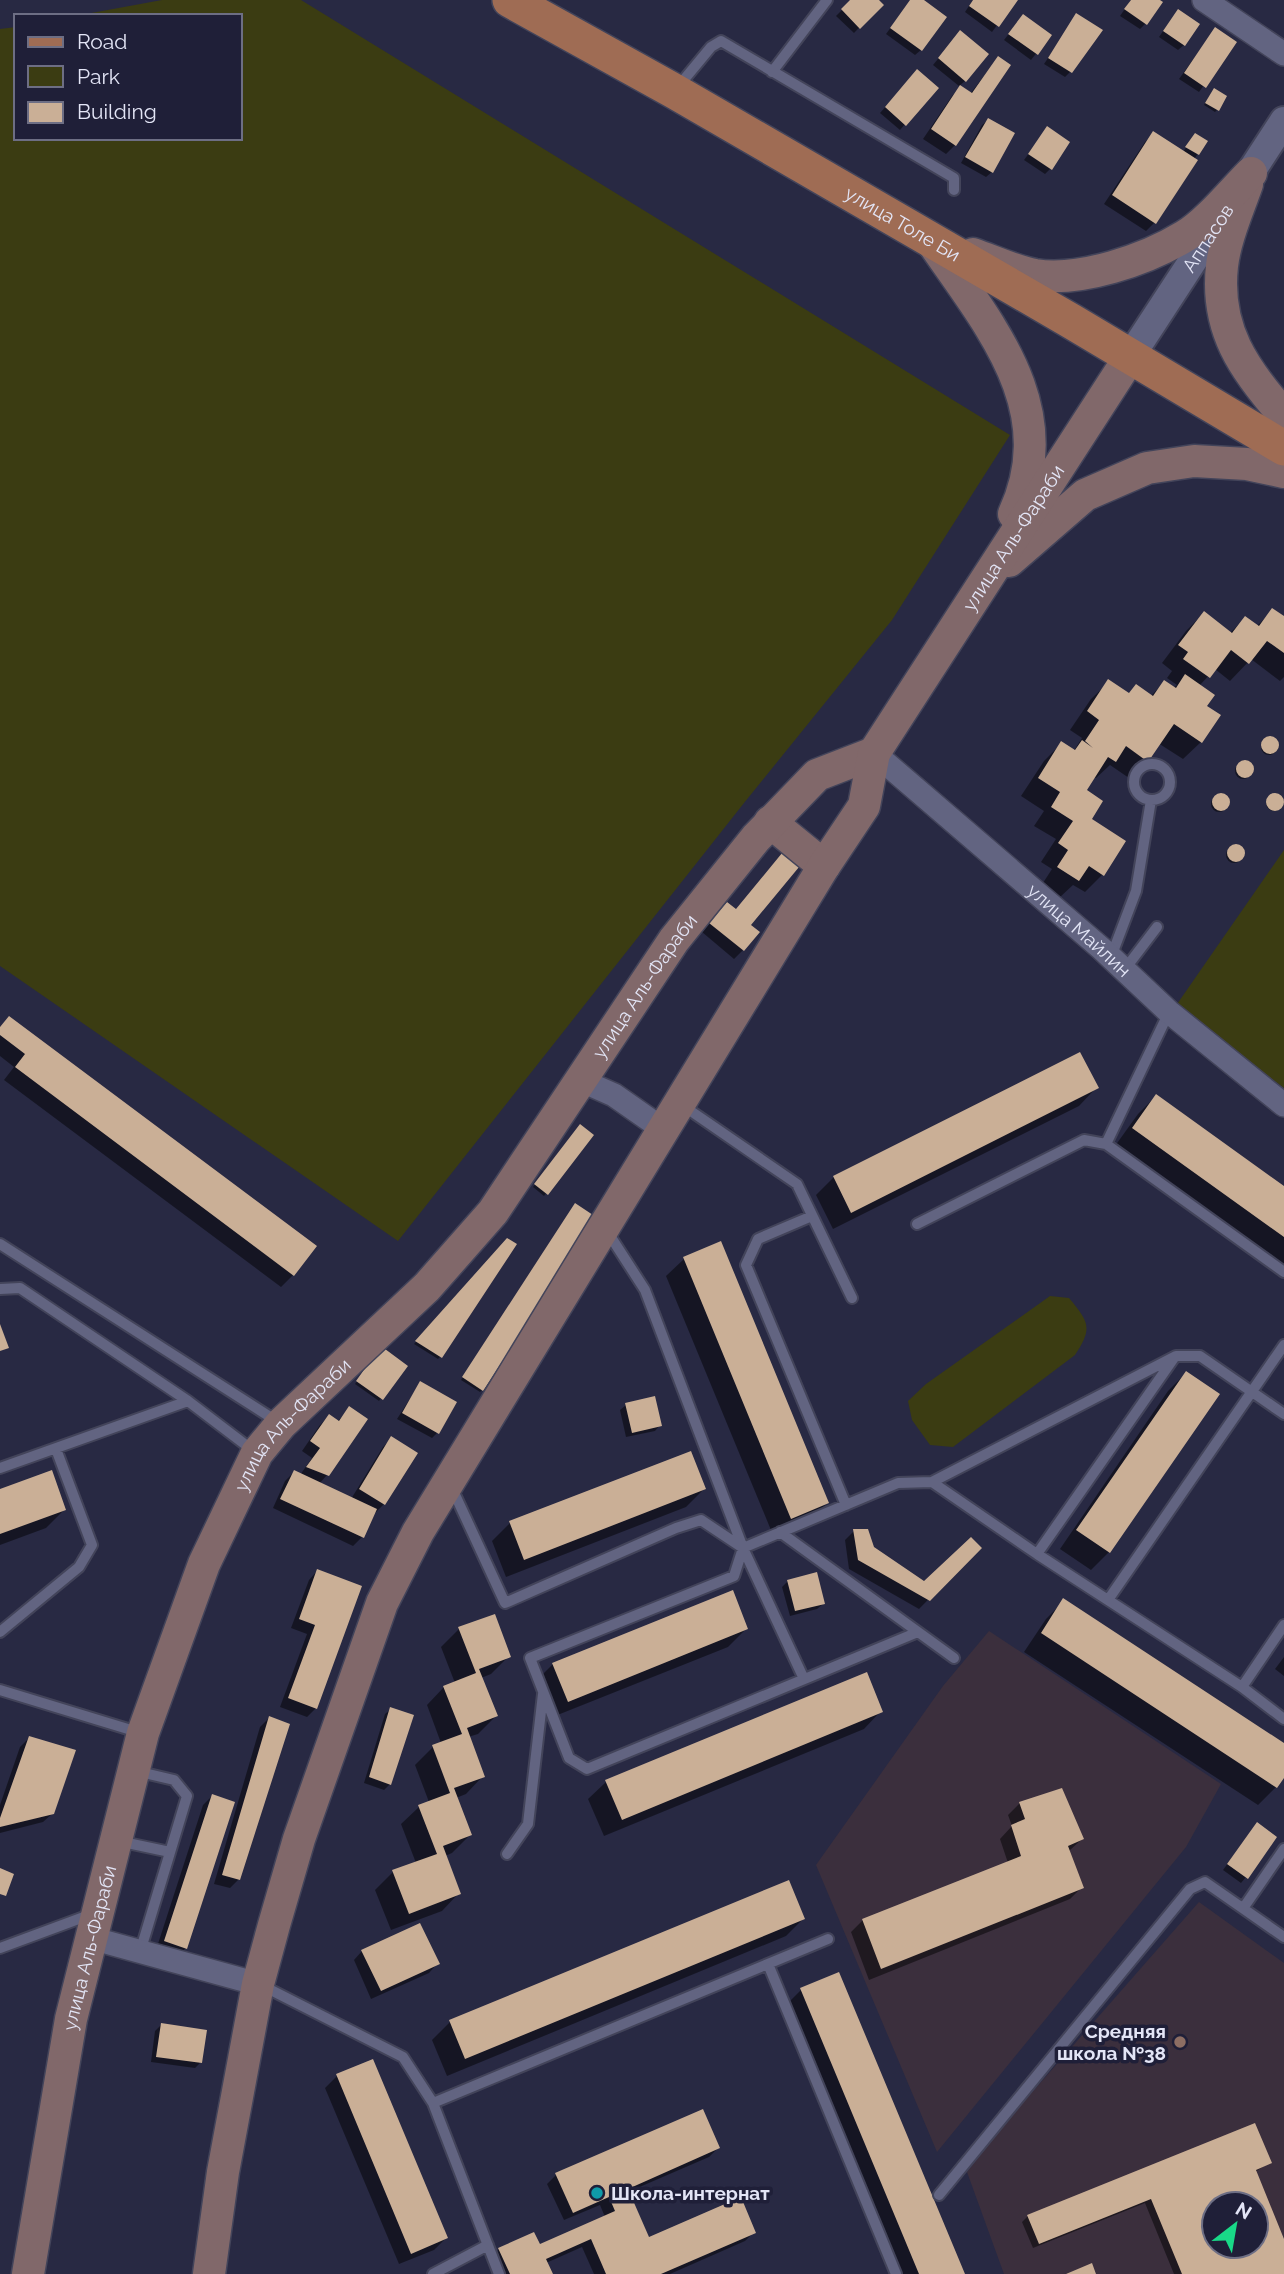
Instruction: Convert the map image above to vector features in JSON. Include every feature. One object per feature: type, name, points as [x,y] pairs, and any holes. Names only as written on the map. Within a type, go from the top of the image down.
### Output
[{"type":"main road","name":"улица Толе Би","points":[[512,1],[674,91],[1284,448]]},
{"type":"main road","points":[[931,240],[1034,274],[1056,276],[1106,268],[1137,258],[1186,236],[1251,173]]},
{"type":"main road","points":[[1251,173],[1222,265],[1221,301],[1231,342],[1262,391],[1284,415]]},
{"type":"main road","points":[[931,240],[1002,343],[1021,390],[1032,447],[1024,492],[982,585]]},
{"type":"main road","name":"улица Аль-Фараби","points":[[209,2274],[223,2172],[258,1984],[299,1839],[382,1604],[418,1532],[824,866],[864,806],[874,754],[1130,357]]},
{"type":"main road","points":[[982,585],[1085,495],[1147,468],[1194,461],[1247,464],[1284,472]]},
{"type":"main road","name":"улица Аль-Фараби","points":[[28,2274],[71,2019],[143,1733],[204,1564],[257,1453],[281,1423],[427,1287],[493,1212],[674,940],[770,822],[817,775],[874,754]]},
{"type":"main road","points":[[770,822],[824,866]]},
{"type":"street","points":[[1204,0],[1284,54]]},
{"type":"street","name":"Аппасов","points":[[1130,357],[1284,121]]},
{"type":"street","name":"улица Майлин","points":[[874,754],[1118,963],[1169,1012],[1284,1105]]},
{"type":"street","points":[[579,1080],[672,1117]]},
{"type":"street","points":[[95,1925],[140,1953],[258,1984]]},
{"type":"lane","points":[[772,72],[827,0]]},
{"type":"lane","points":[[674,91],[711,47],[721,41],[954,178],[954,190]]},
{"type":"lane","points":[[1118,963],[1136,891],[1151,800]]},
{"type":"lane","points":[[1118,963],[1157,927]]},
{"type":"lane","points":[[1107,1144],[1169,1012]]},
{"type":"lane","points":[[672,1117],[797,1184],[852,1298]]},
{"type":"lane","points":[[917,1224],[1084,1140],[1107,1144],[1284,1272]]},
{"type":"lane","points":[[812,1216],[758,1240],[746,1265],[846,1505]]},
{"type":"lane","points":[[605,1228],[645,1290],[743,1548],[804,1679]]},
{"type":"lane","points":[[0,1244],[281,1423]]},
{"type":"lane","points":[[0,1289],[20,1288],[188,1401],[257,1453]]},
{"type":"lane","points":[[1108,1600],[1284,1345]]},
{"type":"lane","points":[[1037,1554],[1176,1356]]},
{"type":"lane","points":[[918,1632],[587,1769],[569,1758],[530,1658],[734,1576],[743,1548],[898,1483],[932,1482],[1176,1356],[1200,1356],[1284,1414]]},
{"type":"lane","points":[[0,1468],[188,1401]]},
{"type":"lane","points":[[0,1632],[79,1567],[92,1545],[56,1449]]},
{"type":"lane","points":[[932,1482],[1037,1554],[1242,1687],[1284,1718]]},
{"type":"lane","points":[[450,1483],[505,1603],[676,1528],[701,1520],[743,1548]]},
{"type":"lane","points":[[780,1532],[954,1658]]},
{"type":"lane","points":[[1242,1687],[1284,1625]]},
{"type":"lane","points":[[0,1690],[143,1733]]},
{"type":"lane","points":[[507,1854],[528,1824],[543,1691]]},
{"type":"lane","points":[[134,1770],[174,1780],[187,1796],[140,1953]]},
{"type":"lane","points":[[116,1841],[170,1852]]},
{"type":"lane","points":[[1244,1907],[1284,1849]]},
{"type":"lane","points":[[939,2195],[1191,1889],[1205,1882],[1284,1937]]},
{"type":"lane","points":[[0,1948],[95,1925]]},
{"type":"lane","points":[[433,2103],[828,1939]]},
{"type":"lane","points":[[768,1964],[896,2274]]},
{"type":"lane","points":[[258,1984],[403,2057],[433,2103],[499,2274]]},
{"type":"lane","points":[[433,2274],[488,2245]]},
{"type":"shaded area","points":[[989,1631],[1221,1784],[1186,1847],[937,2152],[816,1865],[943,1686]]},
{"type":"shaded area","name":"Средняя школа №38","points":[[1199,1902],[1284,1963],[1284,2274],[1004,2274],[967,2172],[1006,2122]]},
{"type":"green space","points":[[162,0],[301,0],[1010,435],[892,620],[398,1241],[0,966],[0,29],[14,27],[14,140],[242,140],[242,14],[86,14]]},
{"type":"green space","points":[[1284,850],[1284,1088],[1175,1007]]},
{"type":"green space","points":[[1050,1296],[1069,1298],[1084,1319],[1086,1331],[1075,1355],[953,1447],[930,1445],[912,1420],[908,1401],[926,1384]]},
{"type":"building","points":[[850,0],[879,0],[884,5],[860,29],[841,9]]},
{"type":"building","points":[[910,0],[924,0],[947,17],[922,51],[890,28]]},
{"type":"building","points":[[973,0],[1018,0],[999,27],[969,6]]},
{"type":"building","points":[[1131,0],[1163,2],[1147,25],[1124,9]]},
{"type":"building","points":[[1178,9],[1200,24],[1185,46],[1163,31]]},
{"type":"building","points":[[1076,13],[1103,30],[1072,73],[1048,58]]},
{"type":"building","points":[[1023,14],[1052,35],[1038,55],[1008,34]]},
{"type":"building","points":[[1215,27],[1237,42],[1206,88],[1184,73]]},
{"type":"building","points":[[960,30],[989,54],[966,82],[938,58]]},
{"type":"building","points":[[998,56],[1011,65],[956,146],[931,129],[960,85],[972,93]]},
{"type":"building","points":[[917,69],[939,88],[906,126],[885,107]]},
{"type":"building","points":[[1214,88],[1227,96],[1219,111],[1205,103]]},
{"type":"building","points":[[988,118],[1015,133],[993,173],[965,157]]},
{"type":"building","points":[[1047,126],[1070,142],[1052,170],[1028,154]]},
{"type":"building","points":[[1153,131],[1198,160],[1156,224],[1112,195]]},
{"type":"building","points":[[1195,133],[1208,141],[1199,155],[1185,147]]},
{"type":"building","points":[[1272,608],[1284,616],[1284,653],[1267,641],[1249,664],[1231,650],[1210,678],[1183,659],[1188,652],[1178,645],[1204,611],[1232,633],[1245,616],[1259,626]]},
{"type":"building","points":[[1185,674],[1215,695],[1207,706],[1221,715],[1202,743],[1174,724],[1148,762],[1126,746],[1116,762],[1108,757],[1087,790],[1103,801],[1092,819],[1126,841],[1104,876],[1089,866],[1079,881],[1057,867],[1068,850],[1058,843],[1073,821],[1051,807],[1060,792],[1038,778],[1061,741],[1075,750],[1082,740],[1093,748],[1085,741],[1099,720],[1087,711],[1108,679],[1129,693],[1136,684],[1153,696],[1164,680],[1176,688]]},
{"type":"building","points":[[1270,736],[1276,739],[1279,745],[1276,751],[1270,754],[1264,751],[1261,745],[1264,739]]},
{"type":"building","points":[[1245,760],[1251,763],[1254,769],[1251,775],[1245,778],[1239,775],[1236,769],[1239,763]]},
{"type":"building","points":[[1221,793],[1227,796],[1230,802],[1227,808],[1221,811],[1215,808],[1212,802],[1215,796]]},
{"type":"building","points":[[1275,793],[1281,796],[1284,802],[1281,808],[1275,811],[1269,808],[1266,802],[1269,796]]},
{"type":"building","points":[[1236,844],[1242,847],[1245,853],[1242,859],[1236,862],[1230,859],[1227,853],[1230,847]]},
{"type":"building","points":[[787,847],[804,861],[751,925],[760,932],[744,951],[709,923],[727,902],[736,909]]},
{"type":"building","points":[[9,1016],[317,1246],[294,1276],[15,1067],[25,1054],[0,1035],[0,1027]]},
{"type":"building","points":[[1080,1052],[1099,1088],[851,1213],[833,1176]]},
{"type":"building","points":[[1156,1094],[1284,1186],[1284,1237],[1132,1128]]},
{"type":"building","points":[[580,1124],[594,1135],[548,1195],[534,1184]]},
{"type":"building","points":[[575,1203],[596,1217],[483,1391],[462,1377]]},
{"type":"building","points":[[507,1238],[517,1244],[442,1358],[415,1341]]},
{"type":"building","points":[[721,1241],[829,1503],[791,1519],[683,1257]]},
{"type":"building","points":[[0,1324],[9,1348],[0,1351]]},
{"type":"building","points":[[381,1346],[408,1366],[383,1400],[356,1381]]},
{"type":"building","points":[[1186,1371],[1220,1394],[1110,1553],[1076,1530]]},
{"type":"building","points":[[420,1381],[457,1402],[439,1434],[402,1413]]},
{"type":"building","points":[[655,1396],[662,1426],[632,1433],[625,1403]]},
{"type":"building","points":[[349,1406],[368,1419],[329,1476],[306,1467],[320,1448],[310,1441],[329,1414],[339,1421]]},
{"type":"building","points":[[391,1436],[418,1453],[385,1505],[359,1489]]},
{"type":"building","points":[[691,1451],[706,1489],[524,1560],[509,1521]]},
{"type":"building","points":[[52,1470],[66,1510],[0,1534],[0,1489]]},
{"type":"building","points":[[294,1470],[377,1509],[364,1538],[280,1499]]},
{"type":"building","points":[[853,1529],[868,1529],[874,1547],[924,1581],[971,1537],[982,1548],[930,1601],[858,1560]]},
{"type":"building","points":[[317,1569],[362,1586],[317,1709],[288,1698],[315,1625],[299,1619]]},
{"type":"building","points":[[817,1572],[825,1604],[795,1611],[787,1580]]},
{"type":"building","points":[[733,1590],[748,1629],[568,1702],[552,1663]]},
{"type":"building","points":[[1063,1598],[1284,1743],[1284,1778],[1277,1788],[1041,1633]]},
{"type":"building","points":[[495,1614],[511,1657],[479,1669],[498,1716],[467,1728],[485,1777],[454,1788],[472,1835],[443,1846],[461,1894],[409,1914],[392,1870],[437,1854],[418,1805],[450,1793],[432,1745],[462,1734],[443,1686],[476,1673],[458,1627]]},
{"type":"building","points":[[867,1672],[883,1712],[622,1820],[605,1780]]},
{"type":"building","points":[[390,1707],[414,1715],[391,1785],[369,1777]]},
{"type":"building","points":[[269,1716],[290,1724],[240,1880],[222,1875]]},
{"type":"building","points":[[29,1736],[76,1750],[54,1814],[0,1827],[0,1818]]},
{"type":"building","points":[[1062,1788],[1084,1839],[1068,1846],[1084,1888],[881,1969],[862,1919],[1021,1856],[1011,1825],[1025,1819],[1019,1802]]},
{"type":"building","points":[[212,1794],[235,1802],[187,1949],[164,1941]]},
{"type":"building","points":[[1257,1822],[1277,1837],[1248,1879],[1227,1864]]},
{"type":"building","points":[[0,1868],[14,1874],[6,1896],[0,1894]]},
{"type":"building","points":[[789,1880],[805,1919],[465,2059],[449,2020]]},
{"type":"building","points":[[420,1923],[440,1964],[381,1991],[361,1950]]},
{"type":"building","points":[[839,1972],[965,2274],[919,2274],[800,1988]]},
{"type":"building","points":[[161,2023],[207,2030],[202,2063],[156,2057]]},
{"type":"building","points":[[373,2059],[448,2238],[411,2254],[336,2074]]},
{"type":"building","name":"Школа-интернат","points":[[703,2109],[720,2148],[628,2189],[649,2237],[741,2197],[756,2233],[661,2274],[606,2274],[591,2239],[546,2259],[553,2274],[510,2274],[498,2248],[534,2232],[540,2244],[615,2211],[609,2197],[573,2213],[555,2173]]},
{"type":"building","points":[[1255,2123],[1272,2163],[1256,2170],[1264,2190],[1200,2190],[1200,2260],[1270,2260],[1270,2204],[1284,2239],[1284,2274],[1182,2274],[1151,2199],[1039,2244],[1027,2215]]},
{"type":"building","points":[[1092,2263],[1096,2274],[1066,2274]]},
{"type":"place","name":"Средняя школа №38","points":[[1180,2042]]},
{"type":"place","name":"Школа-интернат","points":[[597,2193]]}]
